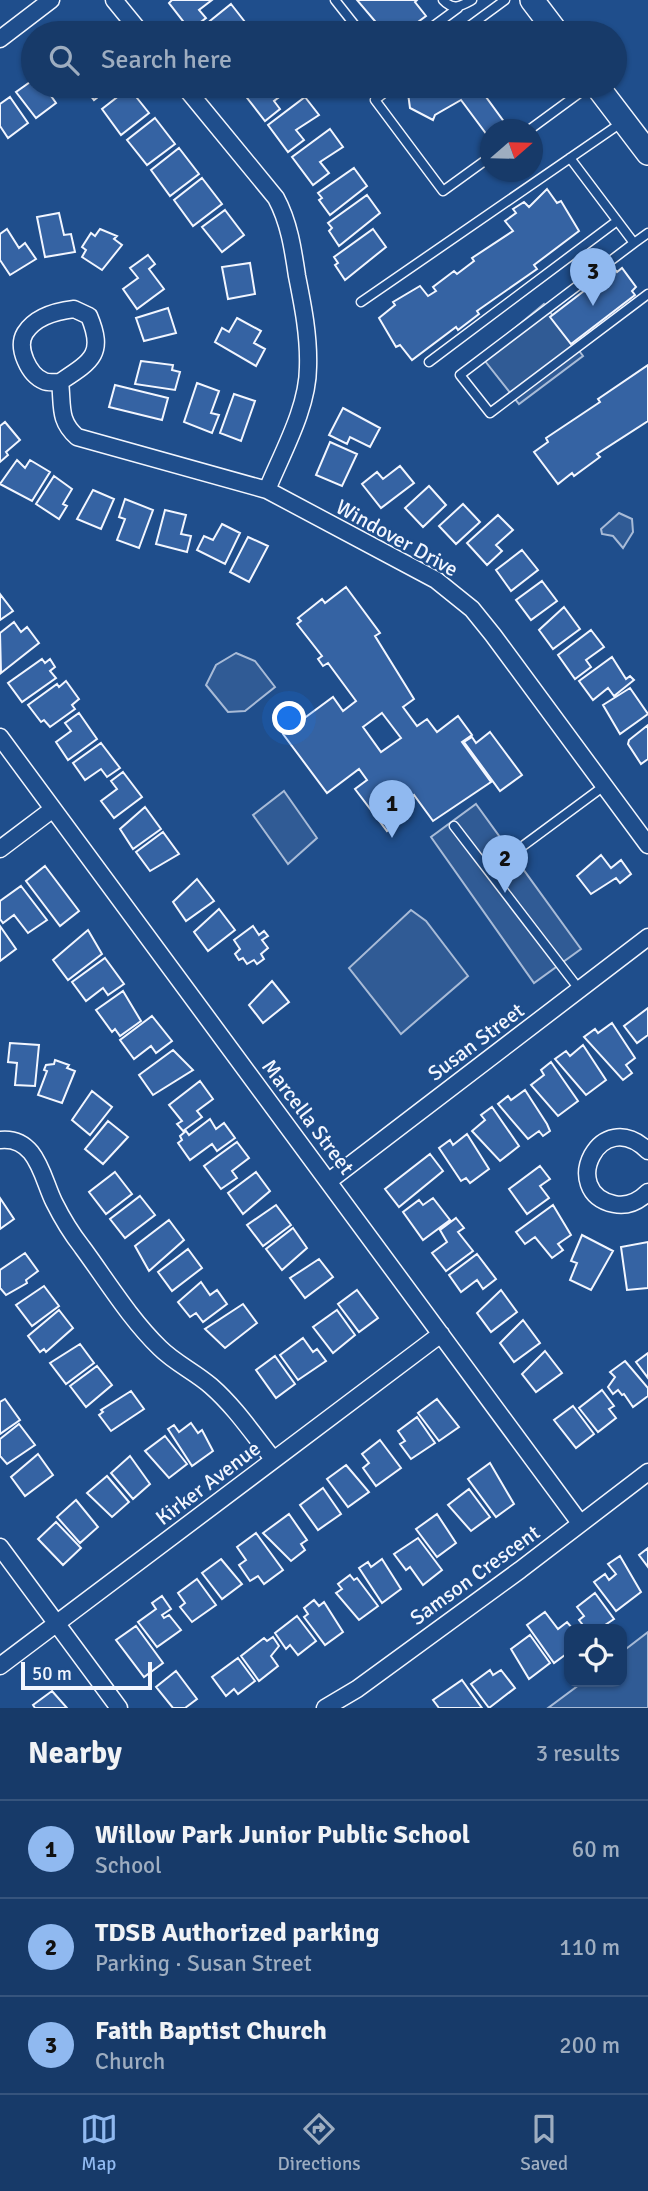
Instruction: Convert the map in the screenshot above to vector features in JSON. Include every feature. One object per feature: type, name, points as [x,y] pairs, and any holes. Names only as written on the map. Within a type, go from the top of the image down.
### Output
[{"type":"main road","points":[[532,0],[548,21]]},
{"type":"main road","points":[[606,98],[648,153]]},
{"type":"street","points":[[24,21],[51,0]]},
{"type":"street","points":[[114,0],[131,21]]},
{"type":"street","points":[[0,39],[21,23]]},
{"type":"street","points":[[194,98],[276,198],[285,215],[305,312],[308,369],[303,397],[267,490]]},
{"type":"street","points":[[74,309],[89,316],[98,338],[94,355],[60,382],[44,382],[34,374],[21,348],[25,333],[43,317],[74,309]]},
{"type":"street","name":"Windover Drive","points":[[60,382],[60,412],[66,427],[77,437],[267,490],[416,568],[456,595],[493,635],[648,845]]},
{"type":"street","name":"Marcella Street","points":[[0,737],[580,1523]]},
{"type":"street","points":[[0,849],[53,809]]},
{"type":"street","name":"Susan Street","points":[[329,1181],[648,937]]},
{"type":"street","points":[[648,1150],[629,1138],[608,1140],[591,1154],[587,1176],[597,1196],[617,1205],[639,1200],[648,1192]]},
{"type":"street","points":[[0,1140],[10,1140],[29,1150],[46,1178],[49,1192],[64,1221],[143,1331],[172,1358],[221,1395],[273,1459]]},
{"type":"street","name":"Kirker Avenue","points":[[0,1666],[441,1334]]},
{"type":"street","name":"Samson Crescent","points":[[325,1708],[357,1689],[520,1570],[648,1472]]},
{"type":"street","points":[[0,1547],[119,1708]]},
{"type":"lane","points":[[335,0],[352,21]]},
{"type":"lane","points":[[443,0],[448,6],[458,8]]},
{"type":"lane","points":[[440,21],[472,0]]},
{"type":"lane","points":[[476,21],[505,0]]},
{"type":"lane","points":[[378,98],[375,100],[443,191],[480,165]]},
{"type":"lane","points":[[543,120],[573,98]]},
{"type":"lane","points":[[361,302],[624,121]]},
{"type":"lane","points":[[570,158],[634,243]]},
{"type":"lane","points":[[429,362],[617,221]]},
{"type":"lane","points":[[648,233],[460,375],[490,413],[648,294]]},
{"type":"lane","points":[[489,871],[604,786]]},
{"type":"lane","points":[[454,827],[579,989]]},
{"type":"shaded area","points":[[544,304],[583,356],[519,404],[481,356]]},
{"type":"shaded area","points":[[619,513],[632,519],[633,532],[623,548],[613,536],[602,534],[601,529]]},
{"type":"shaded area","points":[[236,653],[255,661],[275,687],[245,711],[228,712],[206,685],[216,665]]},
{"type":"shaded area","points":[[284,791],[317,838],[288,864],[253,815]]},
{"type":"shaded area","points":[[476,804],[581,949],[534,983],[431,837]]},
{"type":"shaded area","points":[[411,910],[426,921],[468,976],[401,1034],[349,968]]},
{"type":"shaded area","points":[[648,1632],[648,1708],[548,1708],[576,1687],[627,1687],[627,1648]]},
{"type":"building","points":[[172,0],[212,0],[199,10],[206,18],[202,21],[183,21],[169,3]]},
{"type":"building","points":[[357,0],[417,0],[415,2],[426,16],[419,21],[375,21]]},
{"type":"building","points":[[231,4],[244,21],[210,21]]},
{"type":"building","points":[[21,88],[21,98],[52,98],[56,103],[36,118],[16,92]]},
{"type":"building","points":[[10,97],[28,123],[8,138],[0,126],[0,104]]},
{"type":"building","points":[[116,98],[137,98],[149,113],[121,135],[102,109]]},
{"type":"building","points":[[247,98],[278,98],[274,101],[280,109],[265,121]]},
{"type":"building","points":[[304,98],[319,115],[296,130],[304,140],[288,152],[268,125]]},
{"type":"building","points":[[409,98],[487,98],[502,119],[480,119],[480,126],[461,100],[435,115],[433,120],[410,108]]},
{"type":"building","points":[[155,118],[175,144],[147,165],[127,140]]},
{"type":"building","points":[[330,129],[343,147],[320,162],[329,173],[313,185],[292,157]]},
{"type":"building","points":[[179,148],[199,174],[170,196],[151,170]]},
{"type":"building","points":[[354,168],[367,186],[330,215],[319,200],[322,198],[318,193]]},
{"type":"building","points":[[202,178],[222,204],[193,226],[174,200]]},
{"type":"building","points":[[547,189],[557,203],[561,201],[579,231],[534,265],[537,269],[477,311],[479,314],[458,330],[456,327],[412,360],[400,345],[396,347],[379,318],[395,305],[393,302],[420,286],[428,296],[436,291],[433,287],[454,271],[457,274],[474,261],[472,258],[513,231],[505,221],[516,213],[513,209],[524,202],[529,207]]},
{"type":"building","points":[[367,195],[380,213],[339,246],[329,231],[332,228],[328,223]]},
{"type":"building","points":[[225,210],[244,235],[222,252],[202,227]]},
{"type":"building","points":[[59,213],[64,235],[71,234],[75,252],[45,257],[37,217]]},
{"type":"building","points":[[7,229],[19,248],[25,243],[36,259],[10,275],[0,260],[0,234]]},
{"type":"building","points":[[100,229],[117,236],[114,239],[122,245],[102,270],[82,257],[86,250],[82,247],[91,233],[95,236]]},
{"type":"building","points":[[373,229],[386,247],[345,280],[335,265],[338,263],[334,257]]},
{"type":"building","points":[[148,255],[155,264],[149,269],[164,289],[137,309],[123,289],[138,278],[130,268]]},
{"type":"building","points":[[250,263],[255,294],[228,299],[222,267]]},
{"type":"building","points":[[614,268],[617,272],[622,268],[636,287],[632,291],[635,295],[571,344],[550,317]]},
{"type":"building","points":[[168,308],[176,333],[144,341],[136,318]]},
{"type":"building","points":[[237,318],[261,331],[254,343],[265,349],[256,366],[215,342],[222,328],[229,332]]},
{"type":"building","points":[[141,361],[173,365],[172,370],[180,372],[175,390],[135,384]]},
{"type":"building","points":[[648,365],[648,421],[597,454],[600,457],[574,476],[572,473],[558,484],[534,452],[548,442],[546,438],[600,402],[598,399]]},
{"type":"building","points":[[197,383],[219,391],[211,413],[219,415],[212,433],[184,422]]},
{"type":"building","points":[[115,385],[168,398],[162,420],[109,407]]},
{"type":"building","points":[[234,394],[255,401],[241,441],[220,433]]},
{"type":"building","points":[[343,408],[380,428],[370,447],[350,437],[347,444],[329,435]]},
{"type":"building","points":[[5,422],[20,440],[6,452],[8,455],[0,462],[0,426]]},
{"type":"building","points":[[330,442],[357,454],[342,486],[316,475]]},
{"type":"building","points":[[17,460],[25,468],[30,460],[50,472],[32,501],[0,484]]},
{"type":"building","points":[[400,466],[414,483],[381,508],[362,484],[377,472],[383,479]]},
{"type":"building","points":[[54,476],[72,489],[63,504],[67,506],[59,519],[36,504]]},
{"type":"building","points":[[429,486],[446,505],[423,527],[405,508]]},
{"type":"building","points":[[93,490],[114,499],[101,529],[77,519]]},
{"type":"building","points":[[125,499],[153,510],[139,548],[117,540],[125,519],[119,517]]},
{"type":"building","points":[[463,504],[480,522],[456,544],[439,526]]},
{"type":"building","points":[[165,510],[186,515],[181,534],[191,536],[187,552],[156,544]]},
{"type":"building","points":[[498,515],[513,530],[496,545],[502,551],[487,565],[467,543]]},
{"type":"building","points":[[222,524],[240,533],[225,564],[197,550],[204,536],[213,540]]},
{"type":"building","points":[[248,537],[268,546],[249,582],[230,572]]},
{"type":"building","points":[[522,550],[538,570],[511,591],[496,570]]},
{"type":"building","points":[[542,581],[557,601],[531,620],[516,600]]},
{"type":"building","points":[[346,587],[380,633],[375,636],[414,699],[403,707],[417,726],[427,719],[437,732],[458,716],[472,735],[462,742],[491,782],[433,821],[414,795],[397,809],[404,818],[387,831],[355,789],[367,780],[359,769],[327,793],[283,734],[333,697],[343,711],[356,701],[328,663],[323,666],[318,659],[322,656],[297,624],[301,621],[298,618],[322,599],[325,603]],"holes":[[[382,713],[401,738],[381,752],[363,727]]]},
{"type":"building","points":[[0,594],[13,611],[0,620]]},
{"type":"building","points":[[564,607],[580,629],[553,649],[539,630]]},
{"type":"building","points":[[14,622],[21,632],[27,627],[39,643],[1,673],[0,633]]},
{"type":"building","points":[[591,630],[604,647],[586,660],[591,667],[575,679],[558,655]]},
{"type":"building","points":[[612,657],[626,679],[630,676],[634,680],[614,696],[608,688],[593,700],[579,681]]},
{"type":"building","points":[[42,659],[45,663],[50,659],[55,667],[50,671],[56,678],[22,702],[8,683]]},
{"type":"building","points":[[66,681],[79,699],[72,705],[75,709],[50,727],[44,720],[41,722],[28,705],[57,684],[59,687]]},
{"type":"building","points":[[630,688],[648,714],[620,734],[603,705]]},
{"type":"building","points":[[79,713],[97,739],[68,760],[56,742],[71,731],[65,723]]},
{"type":"building","points":[[648,725],[648,759],[641,764],[628,744],[629,740]]},
{"type":"building","points":[[490,732],[522,775],[500,791],[464,742],[472,737],[476,743]]},
{"type":"building","points":[[101,743],[120,768],[107,777],[101,769],[85,780],[73,763]]},
{"type":"building","points":[[123,772],[142,797],[114,818],[101,801],[117,789],[111,781]]},
{"type":"building","points":[[145,807],[161,829],[133,849],[120,829]]},
{"type":"building","points":[[163,832],[179,854],[150,871],[136,852]]},
{"type":"building","points":[[601,855],[611,868],[621,860],[631,874],[620,883],[616,878],[591,894],[577,876]]},
{"type":"building","points":[[45,866],[79,911],[60,926],[26,881]]},
{"type":"building","points":[[197,879],[214,901],[186,921],[173,902]]},
{"type":"building","points":[[21,886],[47,920],[28,933],[14,915],[3,923],[0,919],[0,901]]},
{"type":"building","points":[[219,909],[235,930],[208,951],[194,932]]},
{"type":"building","points":[[0,926],[16,949],[0,961]]},
{"type":"building","points":[[253,926],[259,935],[264,931],[268,936],[262,940],[268,948],[261,954],[264,959],[257,964],[254,960],[247,964],[235,954],[240,949],[234,940]]},
{"type":"building","points":[[88,930],[102,954],[68,980],[53,960]]},
{"type":"building","points":[[105,958],[124,984],[108,995],[103,988],[86,1001],[72,982]]},
{"type":"building","points":[[272,981],[289,1002],[263,1023],[249,1005]]},
{"type":"building","points":[[123,991],[141,1021],[120,1036],[115,1029],[112,1032],[96,1010]]},
{"type":"building","points":[[648,1008],[648,1035],[637,1043],[624,1026]]},
{"type":"building","points":[[152,1016],[172,1041],[156,1053],[151,1046],[134,1059],[120,1040]]},
{"type":"building","points":[[612,1023],[635,1058],[626,1065],[632,1073],[623,1080],[584,1037],[595,1029],[598,1033]]},
{"type":"building","points":[[10,1043],[39,1045],[35,1086],[15,1085],[17,1063],[8,1062]]},
{"type":"building","points":[[583,1045],[606,1080],[586,1095],[555,1059],[566,1051],[570,1056]]},
{"type":"building","points":[[173,1050],[193,1070],[153,1095],[139,1075]]},
{"type":"building","points":[[55,1060],[69,1065],[67,1068],[75,1071],[62,1103],[38,1095],[47,1071],[44,1070],[46,1065],[54,1064]]},
{"type":"building","points":[[551,1062],[578,1101],[558,1116],[531,1085],[544,1075],[541,1070]]},
{"type":"building","points":[[200,1081],[213,1099],[197,1111],[202,1117],[183,1131],[177,1124],[182,1121],[169,1105]]},
{"type":"building","points":[[525,1090],[550,1131],[543,1136],[539,1131],[528,1139],[498,1104],[508,1096],[511,1100]]},
{"type":"building","points":[[92,1091],[112,1107],[90,1135],[72,1120]]},
{"type":"building","points":[[492,1107],[519,1146],[500,1161],[472,1131],[485,1120],[481,1115]]},
{"type":"building","points":[[210,1119],[216,1129],[224,1123],[235,1138],[217,1151],[212,1144],[190,1160],[178,1143],[182,1140],[180,1136],[186,1131],[189,1135]]},
{"type":"building","points":[[108,1121],[128,1137],[103,1164],[85,1149]]},
{"type":"building","points":[[467,1134],[489,1169],[470,1183],[466,1178],[461,1181],[439,1148],[450,1140],[453,1145]]},
{"type":"building","points":[[237,1142],[249,1158],[232,1171],[237,1178],[221,1189],[204,1166]]},
{"type":"building","points":[[430,1154],[443,1171],[399,1207],[385,1189]]},
{"type":"building","points":[[540,1166],[550,1179],[540,1186],[549,1198],[527,1214],[509,1189]]},
{"type":"building","points":[[115,1172],[132,1194],[106,1214],[89,1192]]},
{"type":"building","points":[[256,1172],[270,1191],[243,1214],[228,1193]]},
{"type":"building","points":[[140,1196],[155,1215],[125,1238],[110,1219]]},
{"type":"building","points":[[0,1198],[14,1219],[0,1229]]},
{"type":"building","points":[[433,1198],[450,1220],[423,1240],[403,1212],[419,1200],[423,1205]]},
{"type":"building","points":[[276,1205],[291,1225],[263,1246],[247,1225]]},
{"type":"building","points":[[553,1205],[571,1235],[558,1244],[563,1250],[552,1258],[535,1237],[525,1244],[516,1232]]},
{"type":"building","points":[[456,1218],[464,1228],[458,1232],[473,1251],[446,1271],[432,1253],[447,1242],[440,1230]]},
{"type":"building","points":[[169,1220],[184,1240],[149,1271],[135,1246]]},
{"type":"building","points":[[293,1228],[307,1248],[282,1270],[266,1249]]},
{"type":"building","points":[[582,1235],[613,1251],[591,1290],[570,1280],[577,1263],[571,1261]]},
{"type":"building","points":[[648,1242],[648,1288],[627,1290],[621,1247]]},
{"type":"building","points":[[188,1249],[202,1268],[172,1291],[158,1272]]},
{"type":"building","points":[[25,1253],[38,1271],[26,1280],[27,1283],[6,1295],[0,1288],[0,1270]]},
{"type":"building","points":[[477,1254],[496,1279],[483,1289],[477,1280],[461,1292],[449,1275]]},
{"type":"building","points":[[319,1259],[333,1277],[305,1298],[290,1278]]},
{"type":"building","points":[[201,1282],[210,1295],[217,1290],[227,1304],[203,1322],[196,1313],[190,1317],[178,1302]]},
{"type":"building","points":[[44,1286],[59,1306],[32,1326],[16,1305]]},
{"type":"building","points":[[357,1290],[378,1318],[359,1332],[338,1304]]},
{"type":"building","points":[[501,1290],[517,1312],[491,1332],[477,1313]]},
{"type":"building","points":[[243,1304],[257,1323],[225,1348],[205,1329]]},
{"type":"building","points":[[59,1310],[73,1328],[46,1352],[44,1349],[40,1352],[28,1336]]},
{"type":"building","points":[[337,1310],[355,1335],[333,1353],[313,1327]]},
{"type":"building","points":[[523,1320],[540,1343],[514,1362],[500,1343]]},
{"type":"building","points":[[303,1338],[313,1352],[317,1349],[326,1361],[298,1380],[280,1355]]},
{"type":"building","points":[[80,1344],[94,1363],[66,1384],[50,1363]]},
{"type":"building","points":[[545,1351],[562,1373],[536,1392],[522,1374]]},
{"type":"building","points":[[648,1353],[648,1378],[636,1362]]},
{"type":"building","points":[[275,1356],[295,1384],[276,1398],[256,1370]]},
{"type":"building","points":[[625,1361],[648,1388],[648,1396],[633,1407],[624,1394],[618,1390],[613,1394],[608,1387],[615,1377],[610,1372]]},
{"type":"building","points":[[97,1366],[112,1385],[86,1407],[70,1386]]},
{"type":"building","points":[[602,1390],[614,1406],[609,1409],[616,1418],[598,1432],[579,1408]]},
{"type":"building","points":[[131,1391],[144,1409],[111,1431],[99,1415],[103,1412],[101,1410]]},
{"type":"building","points":[[5,1399],[20,1420],[0,1434],[0,1402]]},
{"type":"building","points":[[437,1399],[459,1427],[439,1441],[418,1413]]},
{"type":"building","points":[[573,1406],[594,1434],[576,1448],[554,1420]]},
{"type":"building","points":[[417,1417],[435,1443],[411,1459],[400,1444],[405,1441],[398,1431]]},
{"type":"building","points":[[191,1423],[198,1433],[202,1430],[213,1451],[192,1466],[168,1429],[174,1425],[179,1432]]},
{"type":"building","points":[[19,1424],[35,1445],[7,1464],[0,1456],[0,1439]]},
{"type":"building","points":[[165,1436],[187,1464],[169,1478],[145,1451]]},
{"type":"building","points":[[380,1440],[401,1468],[376,1486],[363,1468],[369,1463],[362,1454]]},
{"type":"building","points":[[38,1454],[53,1475],[25,1496],[11,1477]]},
{"type":"building","points":[[130,1456],[150,1484],[133,1499],[111,1473]]},
{"type":"building","points":[[490,1463],[514,1504],[496,1517],[468,1479]]},
{"type":"building","points":[[346,1465],[369,1492],[348,1507],[327,1479]]},
{"type":"building","points":[[107,1476],[129,1502],[112,1517],[87,1493]]},
{"type":"building","points":[[323,1488],[341,1514],[318,1530],[300,1505]]},
{"type":"building","points":[[469,1489],[490,1517],[471,1531],[448,1505]]},
{"type":"building","points":[[76,1500],[98,1527],[80,1543],[57,1517]]},
{"type":"building","points":[[289,1514],[307,1540],[301,1544],[305,1550],[291,1561],[263,1533]]},
{"type":"building","points":[[437,1514],[456,1543],[437,1557],[416,1529]]},
{"type":"building","points":[[56,1522],[81,1548],[63,1565],[38,1539]]},
{"type":"building","points":[[256,1533],[283,1570],[264,1584],[258,1576],[250,1581],[239,1565],[246,1560],[237,1547]]},
{"type":"building","points":[[418,1538],[442,1570],[423,1585],[410,1567],[406,1570],[394,1554]]},
{"type":"building","points":[[648,1548],[648,1567],[639,1555]]},
{"type":"building","points":[[620,1556],[641,1592],[616,1611],[594,1582],[605,1574],[609,1580],[616,1574],[608,1564]]},
{"type":"building","points":[[221,1559],[242,1584],[222,1599],[202,1573]]},
{"type":"building","points":[[382,1559],[401,1589],[382,1603],[359,1568],[368,1562],[371,1567]]},
{"type":"building","points":[[350,1575],[354,1580],[357,1578],[378,1606],[359,1620],[336,1593],[342,1589],[338,1584]]},
{"type":"building","points":[[197,1579],[216,1605],[192,1622],[180,1607],[185,1603],[178,1593]]},
{"type":"building","points":[[595,1593],[614,1619],[606,1624],[582,1624],[579,1620],[584,1616],[577,1607]]},
{"type":"building","points":[[162,1596],[171,1609],[162,1615],[164,1618],[169,1615],[181,1630],[157,1647],[138,1622],[156,1609],[152,1603]]},
{"type":"building","points":[[314,1600],[319,1606],[324,1602],[343,1632],[325,1645],[304,1617],[308,1614],[304,1608]]},
{"type":"building","points":[[545,1612],[558,1629],[564,1624],[564,1656],[554,1663],[527,1625]]},
{"type":"building","points":[[297,1616],[316,1641],[298,1655],[290,1645],[286,1649],[275,1633]]},
{"type":"building","points":[[136,1626],[163,1663],[144,1677],[116,1640]]},
{"type":"building","points":[[530,1635],[550,1663],[529,1679],[511,1649]]},
{"type":"building","points":[[273,1637],[279,1646],[271,1656],[278,1666],[259,1681],[241,1656],[264,1638],[267,1641]]},
{"type":"building","points":[[238,1658],[255,1681],[238,1694],[234,1689],[226,1696],[212,1677]]},
{"type":"building","points":[[490,1670],[493,1675],[501,1670],[515,1688],[489,1708],[471,1684]]},
{"type":"building","points":[[176,1671],[197,1699],[185,1708],[173,1708],[156,1687]]},
{"type":"building","points":[[462,1680],[482,1708],[439,1708],[433,1700]]},
{"type":"building","points":[[52,1691],[67,1708],[35,1708],[33,1705]]},
{"type":"place","name":"Faith Baptist Church","points":[[593,306]]},
{"type":"place","name":"Willow Park Junior Public School","points":[[392,838]]},
{"type":"place","name":"TDSB Authorized parking","points":[[505,893]]}]
